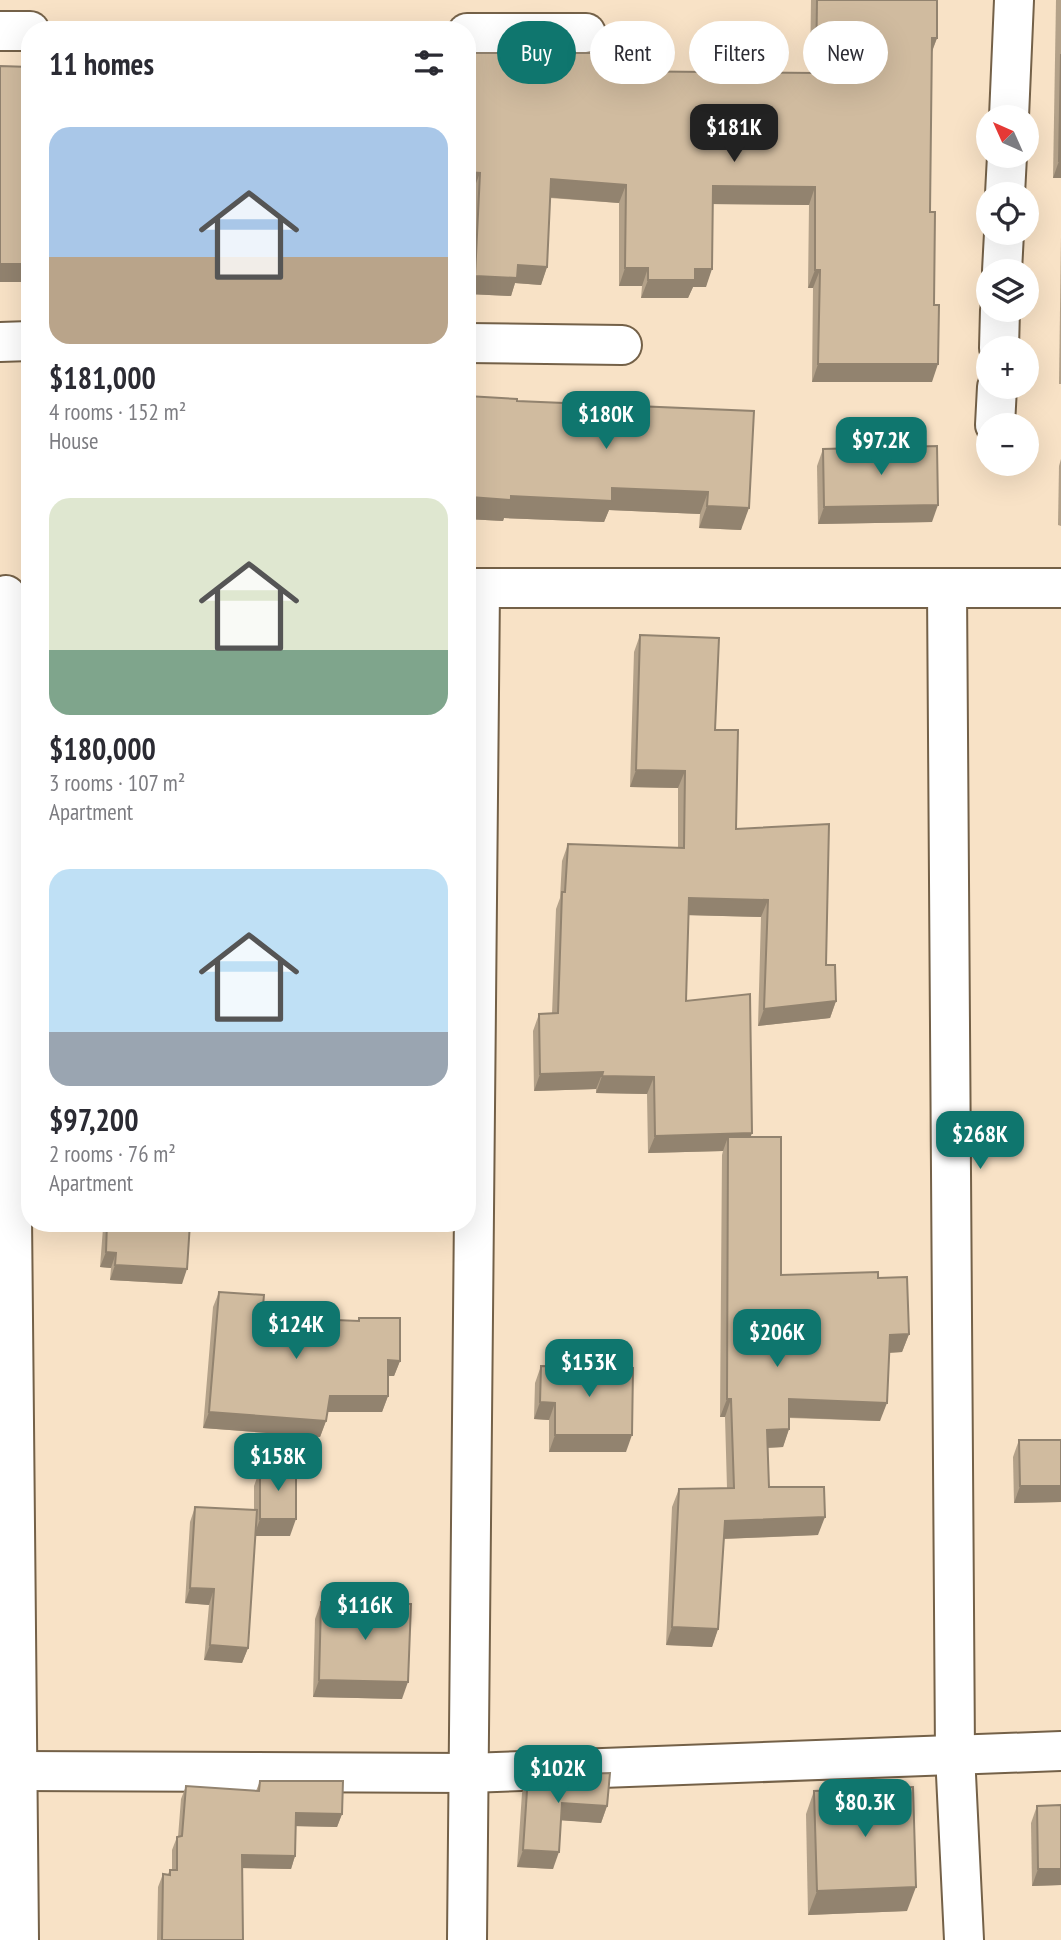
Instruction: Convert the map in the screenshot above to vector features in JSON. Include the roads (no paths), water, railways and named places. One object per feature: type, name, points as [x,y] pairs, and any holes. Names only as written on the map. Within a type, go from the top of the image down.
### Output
[{"type":"street","points":[[1010,105],[1014,0]]},
{"type":"street","points":[[0,31],[21,31]]},
{"type":"street","points":[[476,33],[586,33]]},
{"type":"street","points":[[0,342],[21,341]]},
{"type":"street","points":[[476,343],[622,345]]},
{"type":"street","points":[[476,588],[1061,588]]},
{"type":"street","points":[[947,589],[954,1754],[964,1940]]},
{"type":"street","points":[[12,595],[19,1940]]},
{"type":"street","points":[[467,1940],[471,1232]]},
{"type":"street","points":[[18,1771],[469,1773],[1061,1751]]}]
